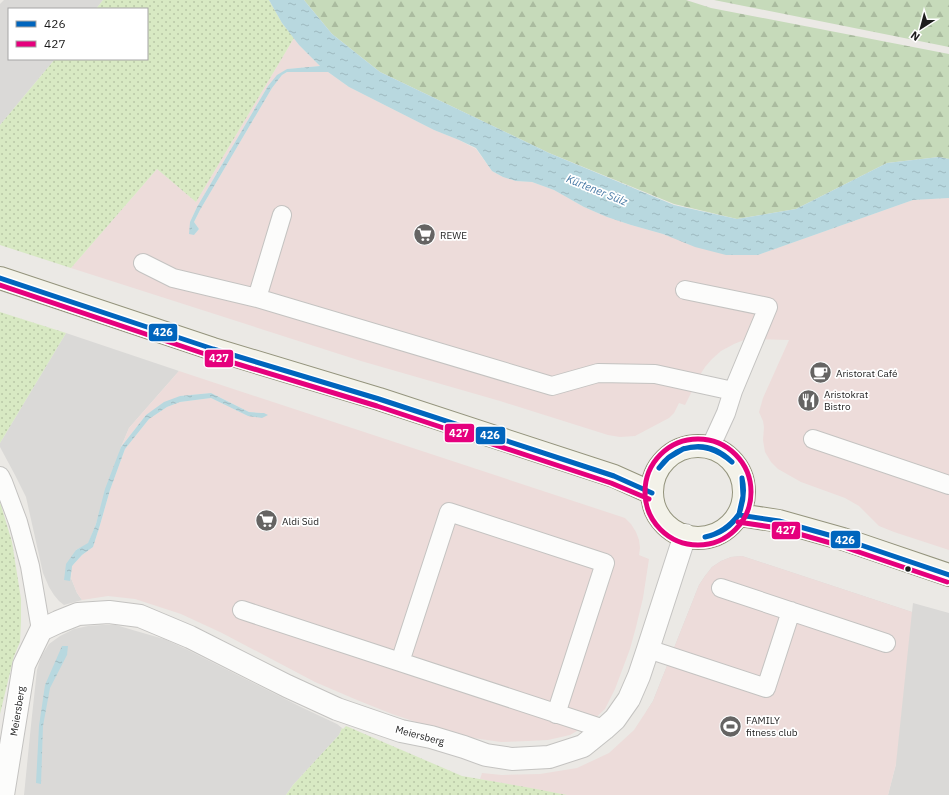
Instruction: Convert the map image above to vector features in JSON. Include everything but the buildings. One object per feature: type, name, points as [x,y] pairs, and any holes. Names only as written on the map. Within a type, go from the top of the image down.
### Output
[{"type":"main road","points":[[0,278],[213,349],[379,399],[599,471],[652,493]]},
{"type":"main road","points":[[698,446],[710,448],[722,453],[732,461],[739,472],[743,484],[744,496],[739,515],[724,530],[712,536],[698,538],[685,536],[674,531],[665,524],[658,515],[654,505],[652,493],[654,481],[658,470],[665,460],[675,452],[698,446]]},
{"type":"main road","points":[[739,515],[779,521],[843,539],[948,572]]},
{"type":"street","name":"Meiersberg","points":[[3,795],[24,665],[41,630],[78,614],[110,612],[140,616],[190,637],[337,710],[401,731],[464,746],[486,755],[512,759],[549,757],[583,746],[614,719],[629,699],[639,676],[685,536]]},
{"type":"lane","points":[[257,298],[282,215]]},
{"type":"lane","points":[[142,263],[173,278],[257,298],[552,386],[598,373],[655,374],[733,391]]},
{"type":"lane","points":[[685,290],[768,307],[733,391],[726,413],[710,448]]},
{"type":"lane","points":[[813,439],[949,485]]},
{"type":"lane","points":[[0,476],[18,522],[30,566],[41,630]]},
{"type":"lane","points":[[400,662],[449,512],[606,563],[556,714]]},
{"type":"lane","points":[[721,588],[886,642]]},
{"type":"lane","points":[[242,610],[604,729]]},
{"type":"lane","points":[[648,649],[766,688],[791,611]]},
{"type":"shaded area","points":[[4,0],[103,0],[97,8],[8,8],[8,60],[54,60],[0,125],[0,4]]},
{"type":"shaded area","points":[[294,38],[320,66],[287,69],[268,86],[197,207],[190,222],[194,235],[199,229],[194,222],[200,210],[272,88],[282,75],[287,72],[328,72],[349,87],[434,130],[476,149],[492,171],[503,177],[516,181],[532,182],[554,190],[584,207],[631,225],[663,234],[758,255],[913,200],[949,198],[949,550],[879,526],[859,506],[845,498],[801,482],[778,469],[771,462],[765,452],[763,440],[764,427],[759,412],[763,398],[789,340],[744,340],[721,351],[705,367],[685,405],[679,403],[674,413],[669,418],[635,436],[620,437],[608,435],[500,401],[361,361],[71,268],[157,169],[196,202]]},
{"type":"shaded area","points":[[66,333],[179,371],[129,428],[121,447],[88,544],[76,550],[70,580],[71,578],[77,593],[82,600],[64,605],[54,595],[43,573],[26,497],[0,447],[0,443]]},
{"type":"shaded area","points":[[179,371],[625,518],[636,532],[639,540],[639,555],[649,559],[643,598],[630,649],[615,689],[605,709],[589,724],[570,735],[548,740],[501,742],[473,738],[440,730],[392,714],[357,700],[315,682],[222,633],[181,614],[135,599],[108,596],[82,600],[77,593],[71,578],[72,566],[82,555],[93,547],[110,490],[125,449],[149,419],[167,407],[180,402],[211,398],[248,416],[264,413],[249,412],[211,393],[180,396],[146,415],[121,447],[129,428]]},
{"type":"shaded area","points":[[742,556],[912,612],[913,603],[949,613],[949,795],[888,795],[896,764],[646,712],[653,701],[699,585],[712,567],[731,557]]},
{"type":"shaded area","points":[[742,556],[912,612],[896,764],[888,795],[567,795],[480,779],[482,773],[502,775],[540,774],[577,768],[609,753],[634,730],[653,701],[699,585],[705,576],[712,567],[721,561],[731,557]]},
{"type":"shaded area","points":[[102,625],[116,625],[164,639],[186,649],[337,724],[342,728],[339,735],[293,785],[286,795],[24,795],[37,670],[41,657],[49,644],[60,636],[74,629]]},
{"type":"green space","points":[[103,0],[269,0],[282,23],[294,38],[196,202],[157,169],[71,268],[0,245],[0,125],[54,60],[148,60],[148,8],[97,8]]},
{"type":"green space","points":[[304,0],[686,0],[711,8],[949,54],[949,159],[939,157],[887,163],[796,209],[737,219],[674,204],[549,153],[380,72],[332,34]]},
{"type":"green space","points":[[714,0],[949,0],[949,47]]},
{"type":"green space","points":[[0,312],[66,333],[0,443]]},
{"type":"green space","points":[[0,502],[12,542],[21,599],[21,621],[20,642],[14,656],[0,714]]},
{"type":"green space","points":[[346,726],[462,776],[567,795],[286,795],[293,785],[339,735],[342,728],[343,729]]},
{"type":"water","name":"Kürtener Sülz","points":[[269,0],[304,0],[332,34],[380,72],[549,153],[674,205],[737,219],[796,209],[887,163],[939,157],[949,159],[949,198],[913,200],[758,255],[726,255],[695,247],[663,234],[607,217],[584,207],[554,190],[532,182],[516,181],[503,177],[492,171],[476,148],[434,130],[349,87],[328,72],[287,72],[282,75],[272,88],[200,210],[194,222],[199,229],[194,235],[189,234],[190,222],[197,207],[268,86],[277,75],[287,69],[320,66],[299,45],[282,23]]},
{"type":"water","points":[[211,393],[249,412],[264,413],[268,415],[262,418],[248,416],[211,398],[180,402],[167,407],[149,419],[125,449],[110,490],[93,547],[82,555],[72,566],[70,581],[64,580],[66,564],[76,550],[88,543],[96,524],[105,489],[121,447],[146,415],[164,402],[180,396]]},
{"type":"water","points":[[62,646],[68,646],[67,655],[50,688],[43,726],[41,784],[36,783],[39,726],[45,685]]},
{"type":"transit line","name":"426","points":[[0,278],[213,349],[379,399],[614,476],[652,493]]},
{"type":"transit line","name":"427","points":[[0,285],[211,356],[377,406],[611,483],[649,499]]},
{"type":"transit line","name":"427","points":[[698,439],[718,443],[735,455],[747,472],[751,492],[747,512],[735,529],[718,541],[698,545],[678,541],[661,529],[649,512],[645,492],[649,472],[661,455],[678,443],[698,439]]},
{"type":"transit line","name":"426","points":[[683,449],[690,447],[709,448],[721,453],[732,462]]},
{"type":"transit line","name":"426","points":[[683,449],[703,447],[721,454],[732,462]]},
{"type":"transit line","name":"426","points":[[659,468],[676,452],[683,449]]},
{"type":"transit line","name":"426","points":[[659,468],[668,458],[683,449]]},
{"type":"transit line","name":"426","points":[[739,514],[743,496],[742,478]]},
{"type":"transit line","name":"426","points":[[739,514],[743,496],[742,478]]},
{"type":"transit line","name":"426","points":[[705,537],[715,534],[724,528],[739,514]]},
{"type":"transit line","name":"426","points":[[705,537],[725,529],[739,514]]},
{"type":"transit line","name":"426","points":[[739,515],[779,521],[843,539],[949,575]]},
{"type":"transit line","name":"427","points":[[738,522],[778,528],[841,546],[947,582]]},
{"type":"place","name":"REWE","points":[[425,235]]},
{"type":"place","name":"Aristorat Café","points":[[820,373]]},
{"type":"place","name":"Aristokrat Bistro","points":[[809,400]]},
{"type":"place","name":"Aldi Süd","points":[[266,521]]},
{"type":"place","name":"FAMILY fitness club","points":[[731,726]]}]
